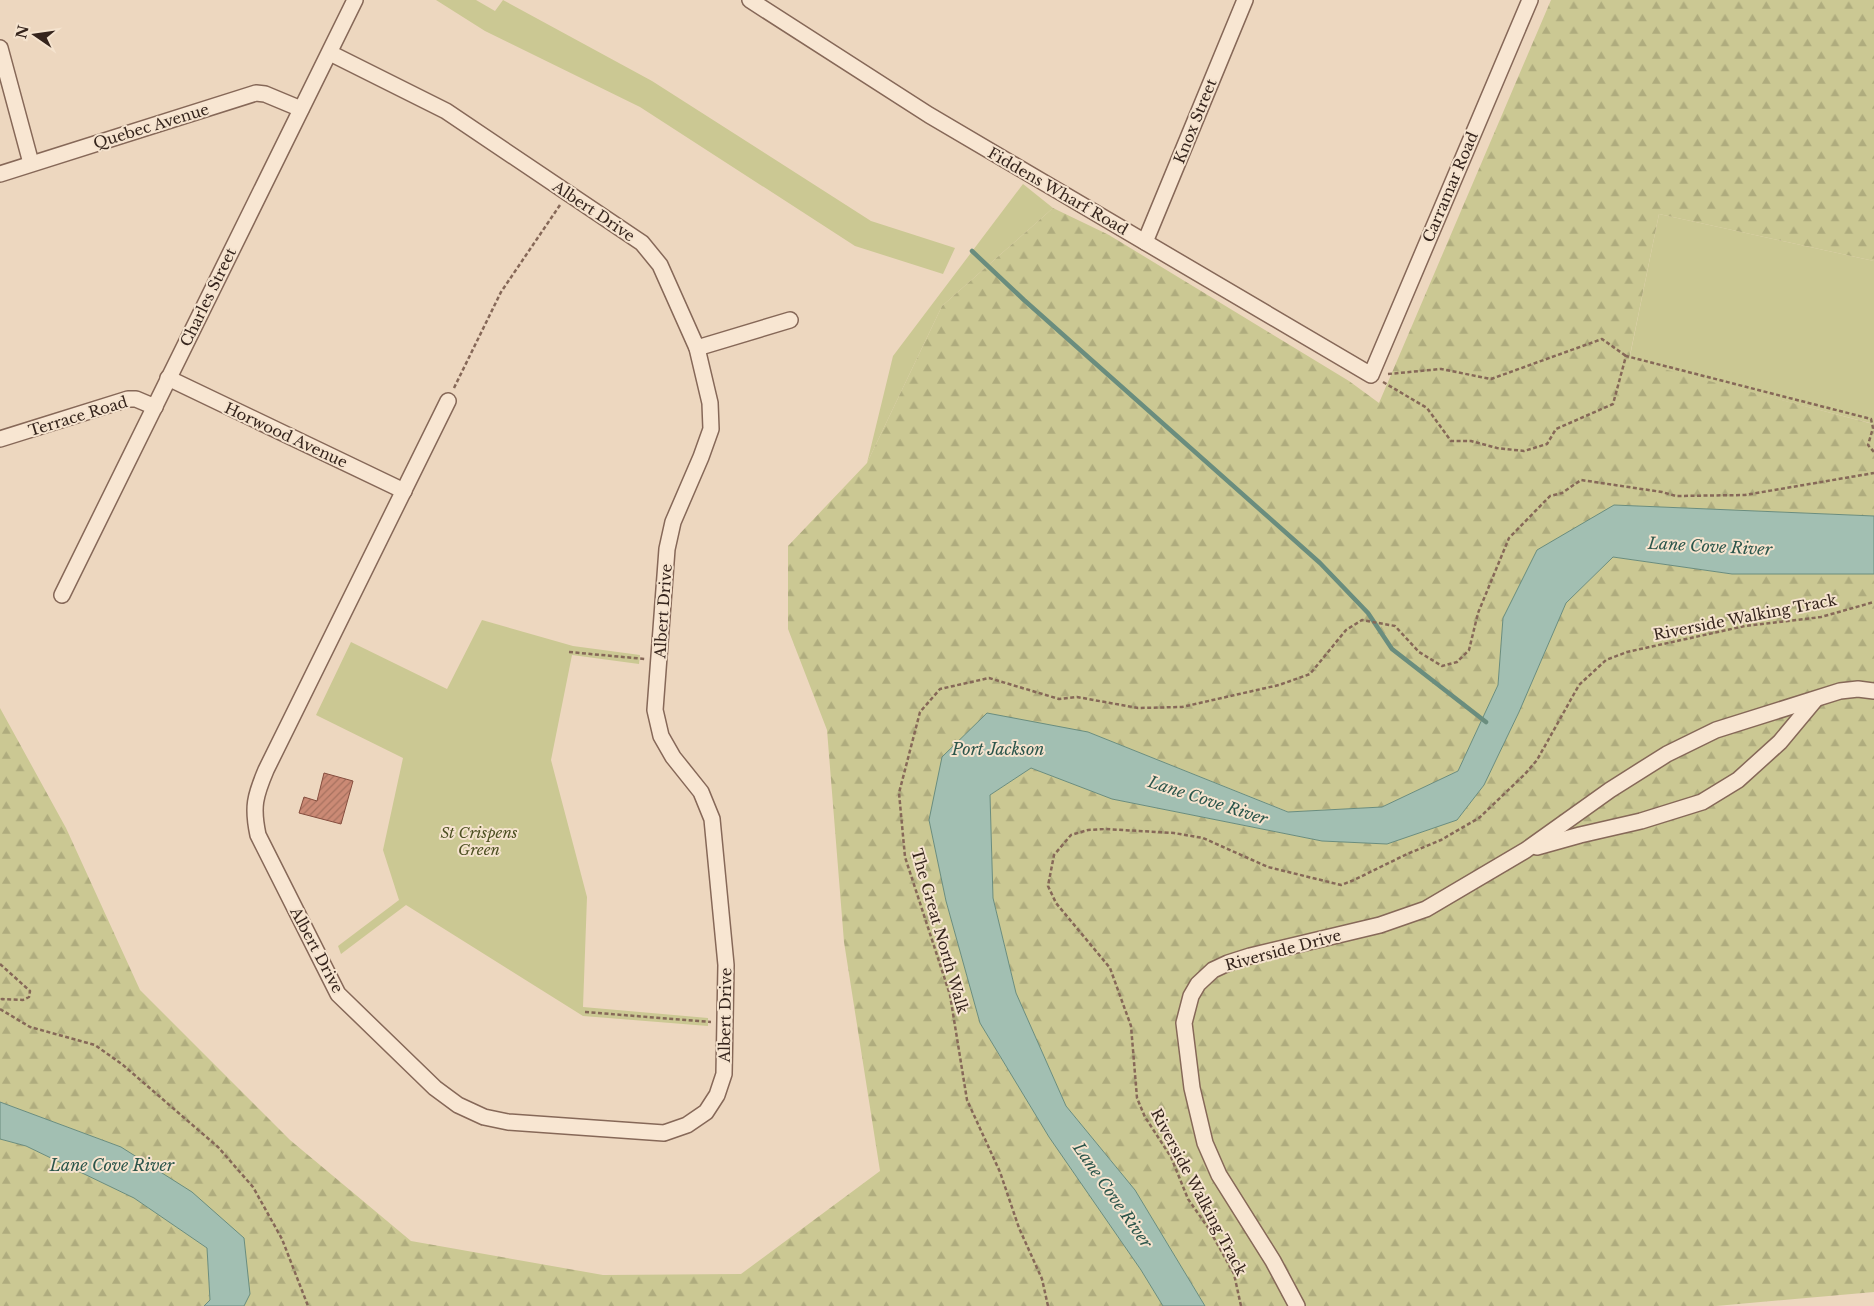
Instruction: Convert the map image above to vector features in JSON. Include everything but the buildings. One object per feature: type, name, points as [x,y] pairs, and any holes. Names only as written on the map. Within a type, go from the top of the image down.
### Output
[{"type":"street","name":"Charles Street","points":[[62,595],[355,0]]},
{"type":"street","name":"Fiddens Wharf Road","points":[[750,0],[929,115],[1371,375]]},
{"type":"street","name":"Knox Street","points":[[1145,242],[1245,0]]},
{"type":"street","name":"Carramar Road","points":[[1371,375],[1530,0]]},
{"type":"street","points":[[0,48],[31,163]]},
{"type":"street","name":"Albert Drive","points":[[330,53],[446,111],[642,243],[660,265],[697,348],[710,402],[711,429],[673,522],[667,549],[655,710],[661,736],[673,757],[701,792],[712,820],[726,965],[724,1074],[717,1095],[706,1112],[687,1125],[664,1133],[508,1122],[484,1117],[458,1105],[435,1088],[338,994],[258,835],[254,815],[257,790],[448,401]]},
{"type":"street","name":"Quebec Avenue","points":[[0,174],[256,93],[266,94],[301,109]]},
{"type":"street","points":[[697,348],[790,320]]},
{"type":"street","name":"Horwood Avenue","points":[[168,378],[404,491]]},
{"type":"street","name":"Terrace Road","points":[[0,439],[128,399],[136,399],[155,407]]},
{"type":"street","name":"Riverside Drive","points":[[1297,1306],[1273,1261],[1220,1176],[1206,1143],[1192,1088],[1184,1023],[1191,996],[1198,984],[1213,970],[1228,963],[1380,925],[1426,909],[1526,850],[1610,790],[1667,754],[1716,730],[1840,691],[1858,689],[1874,691]]},
{"type":"street","name":"Riverside Drive","points":[[1526,850],[1641,821],[1702,802],[1738,780],[1780,742],[1816,699]]},
{"type":"path","points":[[448,401],[501,292],[569,193]]},
{"type":"path","points":[[1371,375],[1441,369],[1491,379],[1602,339],[1626,356],[1871,419],[1873,428],[1868,445],[1874,452]]},
{"type":"path","points":[[1371,375],[1427,408],[1451,441],[1471,441],[1497,448],[1524,451],[1547,444],[1556,429],[1613,404],[1626,356]]},
{"type":"path","name":"The Great North Walk","points":[[1048,1306],[1042,1279],[1019,1228],[1000,1172],[967,1100],[950,995],[905,856],[899,793],[920,712],[940,689],[989,678],[1059,699],[1077,697],[1138,708],[1182,707],[1279,686],[1310,674],[1346,630],[1362,620],[1395,626],[1419,652],[1442,666],[1457,662],[1469,650],[1478,613],[1509,538],[1550,496],[1562,493],[1581,480],[1662,492],[1676,496],[1744,495],[1874,473]]},
{"type":"path","name":"Riverside Walking Track","points":[[1240,1306],[1234,1274],[1209,1229],[1188,1199],[1170,1157],[1145,1117],[1137,1098],[1131,1026],[1110,968],[1056,903],[1048,886],[1054,855],[1071,836],[1088,830],[1174,833],[1203,838],[1268,867],[1341,885],[1442,840],[1479,818],[1537,760],[1579,685],[1606,660],[1627,652],[1745,626],[1821,617],[1874,602]]},
{"type":"path","points":[[569,652],[659,661]]},
{"type":"path","points":[[0,964],[30,991],[29,997],[23,1000],[2,999],[0,1002]]},
{"type":"path","points":[[0,1009],[30,1027],[95,1044],[123,1065],[218,1147],[253,1187],[282,1239],[308,1306]]},
{"type":"path","points":[[585,1012],[725,1023]]},
{"type":"green space","points":[[436,0],[476,0],[495,11],[503,0],[652,81],[871,221],[955,248],[943,274],[855,246],[640,107],[485,31]]},
{"type":"green space","points":[[1551,0],[1874,0],[1874,261],[1659,214],[1629,360],[1873,424],[1874,422],[1874,516],[1614,505],[1503,618],[1498,685],[1458,771],[1382,807],[1289,812],[1088,732],[929,820],[946,901],[980,1023],[1049,1137],[1141,1270],[1163,1306],[244,1306],[250,1293],[121,1147],[0,1102],[0,708],[66,828],[140,990],[290,1140],[411,1241],[603,1275],[741,1274],[880,1171],[844,942],[827,730],[788,629],[788,546],[867,463],[942,306],[1053,208],[1109,235],[1349,381],[1379,403]]},
{"type":"green space","points":[[1023,184],[1053,208],[942,306],[867,463],[893,356]]},
{"type":"green space","points":[[1659,214],[1874,261],[1874,424],[1629,361]]},
{"type":"green space","points":[[1613,557],[1732,574],[1874,574],[1874,1292],[1716,1306],[1205,1306],[1135,1190],[1066,1106],[1016,993],[993,898],[990,795],[1031,768],[1112,799],[1322,841],[1387,844],[1457,820],[1484,785],[1519,712],[1566,603]]},
{"type":"green space","name":"St Crispens Green","points":[[482,620],[573,646],[640,655],[639,664],[572,655],[551,760],[587,897],[583,1007],[708,1018],[708,1026],[583,1016],[406,905],[341,954],[338,946],[399,900],[383,850],[403,758],[316,715],[351,642],[447,689]]},
{"type":"green space","points":[[0,1139],[26,1146],[134,1198],[207,1248],[210,1300],[204,1306],[0,1306]]},
{"type":"water","name":"Port Jackson","points":[[1614,505],[1874,516],[1874,574],[1732,574],[1613,557],[1566,603],[1519,712],[1484,785],[1457,820],[1387,844],[1322,841],[1112,799],[1031,768],[990,795],[993,898],[1016,993],[1066,1106],[1135,1190],[1205,1306],[1163,1306],[1141,1270],[1049,1137],[980,1023],[946,901],[929,820],[942,757],[987,713],[1088,732],[1288,812],[1382,807],[1458,771],[1498,685],[1503,618],[1537,550]]},
{"type":"water","name":"Lane Cove River","points":[[0,1102],[121,1147],[192,1192],[244,1238],[250,1294],[244,1306],[204,1306],[210,1300],[207,1248],[134,1198],[26,1146],[0,1139]]},
{"type":"waterway","points":[[972,251],[1024,300],[1320,563],[1368,613],[1392,649],[1486,722]]}]
